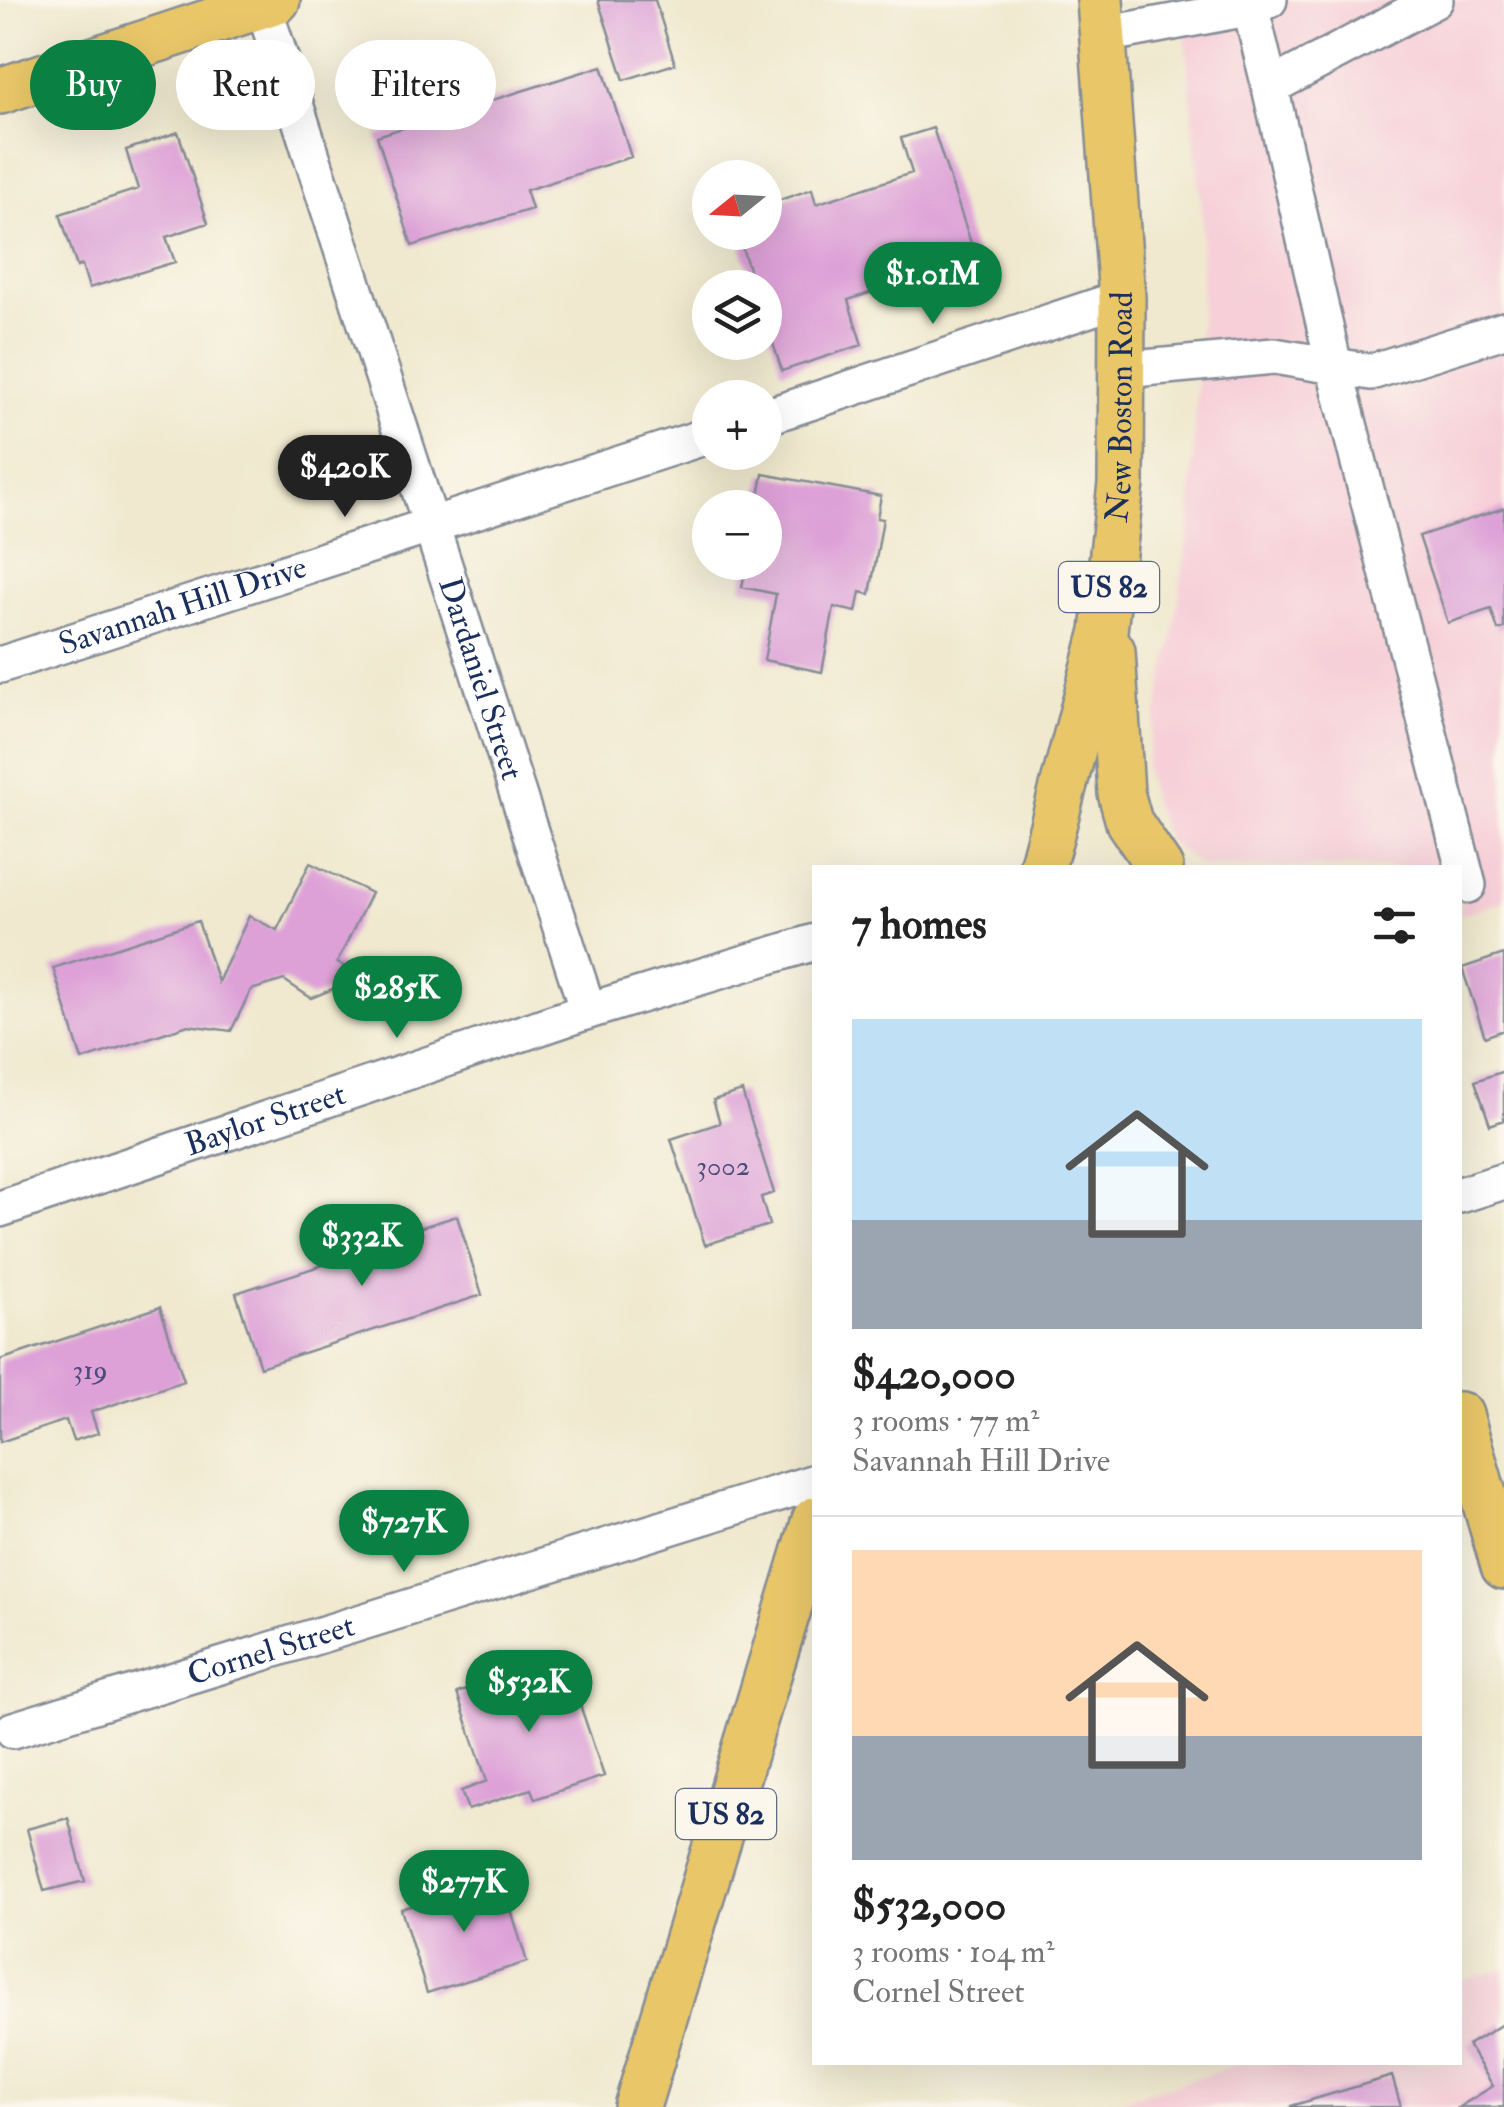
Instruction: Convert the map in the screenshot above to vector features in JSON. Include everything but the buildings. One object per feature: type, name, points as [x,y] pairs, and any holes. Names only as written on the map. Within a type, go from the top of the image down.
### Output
[{"type":"main road","points":[[0,92],[270,2]]},
{"type":"main road","name":"New Boston Road","points":[[1043,865],[1104,631],[1121,484],[1122,298],[1102,17]]},
{"type":"main road","points":[[1108,594],[1120,792],[1129,822],[1158,865]]},
{"type":"main road","points":[[1462,1422],[1504,1566]]},
{"type":"main road","name":"US 82","points":[[638,2107],[812,1530]]},
{"type":"street","points":[[1270,87],[1435,0]]},
{"type":"street","name":"Dardaniel Street","points":[[270,2],[588,1012]]},
{"type":"street","points":[[1102,17],[1259,3],[1270,87],[1334,366],[1468,885]]},
{"type":"street","points":[[782,410],[1122,298]]},
{"type":"street","points":[[1122,370],[1274,356],[1371,372],[1504,330]]},
{"type":"street","name":"Savannah Hill Drive","points":[[0,665],[692,441]]},
{"type":"street","name":"Baylor Street","points":[[0,1209],[588,1012],[812,943]]},
{"type":"street","points":[[1462,1194],[1504,1180]]},
{"type":"street","name":"Cornel Street","points":[[13,1730],[812,1483]]},
{"type":"shaded area","points":[[1182,0],[1504,0],[1504,901],[1462,914],[1462,865],[1199,865],[1168,842],[1145,768],[1173,636],[1190,522],[1202,216]]},
{"type":"shaded area","points":[[1504,1969],[1504,2107],[1099,2107],[1238,2065],[1462,2065],[1462,1980]]}]
